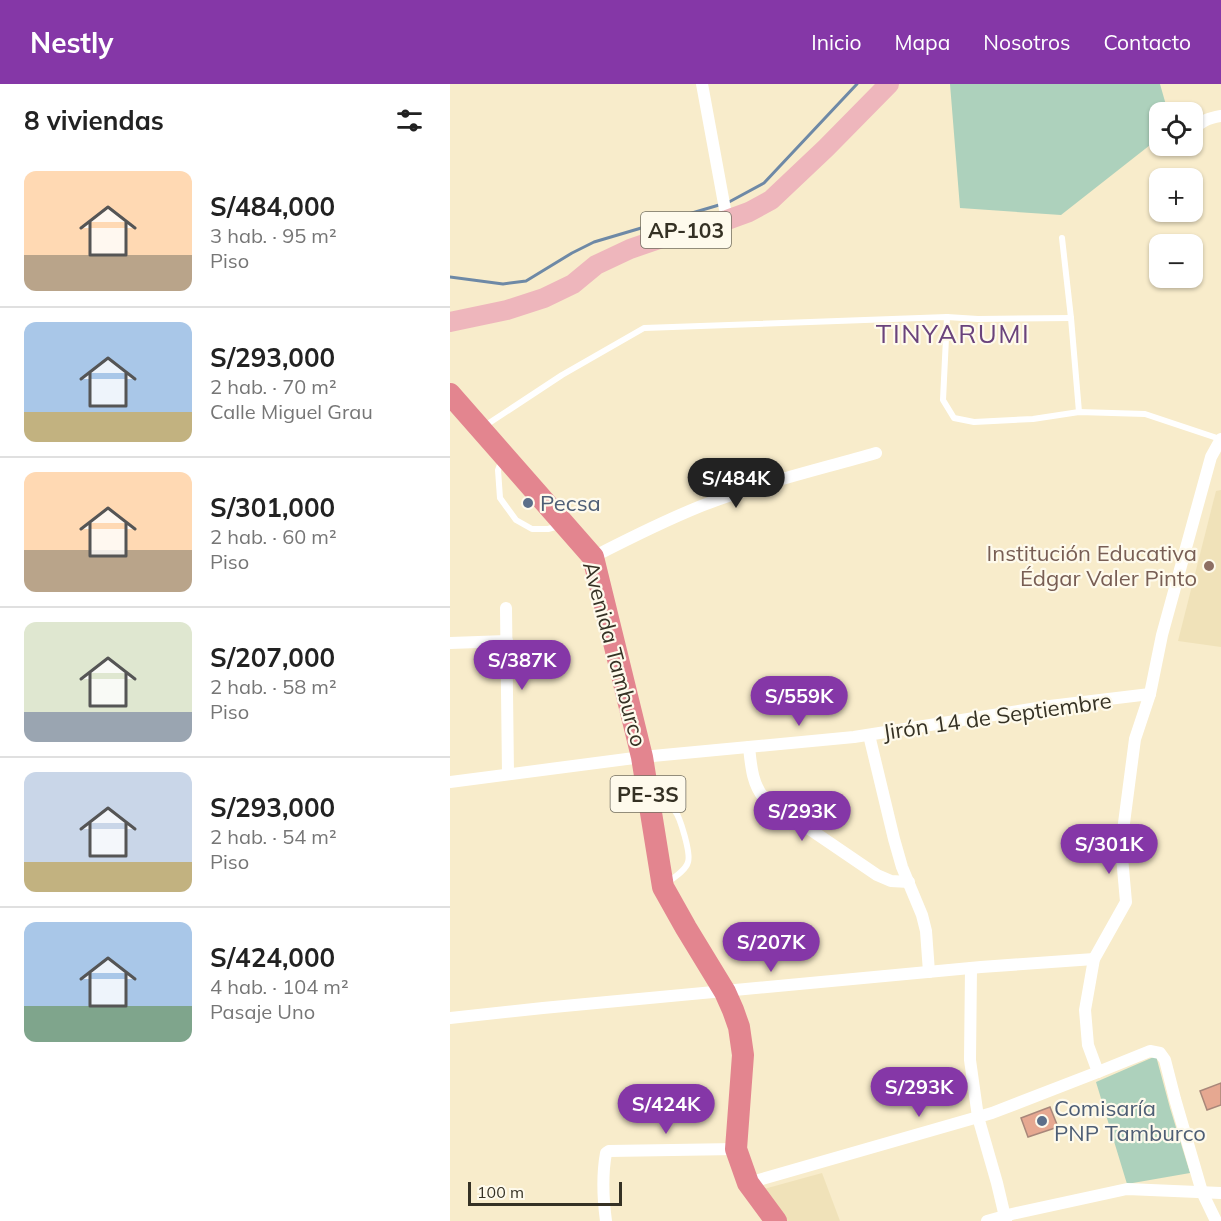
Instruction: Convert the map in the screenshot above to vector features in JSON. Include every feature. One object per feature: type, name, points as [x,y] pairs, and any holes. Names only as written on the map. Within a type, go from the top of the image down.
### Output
[{"type":"highway","name":"Avenida Tamburco","points":[[450,394],[593,557],[642,757],[663,887],[725,992],[739,1027],[743,1055],[736,1149],[748,1183],[776,1221]]},
{"type":"main road","name":"AP-103","points":[[450,322],[517,307],[544,298],[573,284],[596,266],[619,254],[691,228],[750,212],[771,200],[889,84]]},
{"type":"street","points":[[702,84],[727,220]]},
{"type":"street","points":[[1203,121],[1221,116]]},
{"type":"street","points":[[1098,1072],[1088,1046],[1085,1010],[1094,959],[1126,902],[1121,846],[1135,739],[1150,694],[1162,635],[1211,457],[1221,439]]},
{"type":"street","points":[[593,557],[701,506],[876,453]]},
{"type":"street","points":[[506,609],[508,774]]},
{"type":"street","points":[[450,643],[507,641]]},
{"type":"street","name":"Jirón 14 de Septiembre","points":[[450,783],[642,757],[869,735],[1050,706],[1150,694]]},
{"type":"street","points":[[869,735],[902,867],[922,915],[926,931],[929,972]]},
{"type":"street","points":[[748,747],[754,782],[764,798],[877,875],[891,881],[909,882]]},
{"type":"street","points":[[450,1018],[929,972],[1094,959]]},
{"type":"street","points":[[970,969],[970,1060],[978,1117],[1005,1218]]},
{"type":"street","points":[[748,1183],[1012,1106],[1150,1051],[1160,1053],[1165,1060],[1202,1192],[1216,1221]]},
{"type":"street","points":[[606,1221],[604,1164],[606,1153],[609,1151],[736,1149]]},
{"type":"street","points":[[987,1221],[1127,1189],[1221,1193]]},
{"type":"lane","points":[[1062,238],[1079,412]]},
{"type":"lane","points":[[480,429],[562,375],[644,328],[947,316],[978,319],[1071,318]]},
{"type":"lane","points":[[947,316],[943,400],[954,418],[974,422],[1033,419],[1079,412],[1145,414],[1221,439]]},
{"type":"lane","points":[[504,456],[498,470],[500,498],[516,520],[532,529],[548,529],[564,524]]},
{"type":"lane","points":[[649,803],[665,804],[674,810],[689,855],[688,863],[682,871],[663,887]]},
{"type":"shaded area","name":"Institución Educativa Édgar Valer Pinto","points":[[1221,490],[1221,647],[1178,641],[1216,491]]},
{"type":"shaded area","points":[[822,1173],[840,1221],[783,1221],[760,1190]]},
{"type":"green space","points":[[950,84],[1160,84],[1165,102],[1149,102],[1149,146],[1061,215],[960,208]]},
{"type":"green space","points":[[1156,1056],[1190,1173],[1127,1184],[1096,1082]]},
{"type":"building","points":[[1221,1083],[1221,1105],[1207,1110],[1200,1091]]},
{"type":"building","name":"Comisaría PNP Tamburco","points":[[1050,1107],[1058,1127],[1028,1137],[1021,1118]]},
{"type":"waterway","points":[[729,202],[764,183],[857,84]]},
{"type":"waterway","points":[[450,277],[503,284],[526,281],[594,242],[719,205]]},
{"type":"place","name":"Pecsa","points":[[528,503]]},
{"type":"place","name":"Institución Educativa Édgar Valer Pinto","points":[[1209,566]]},
{"type":"place","name":"Comisaría PNP Tamburco","points":[[1042,1121]]},
{"type":"district","name":"TINYARUMI","points":[[953,333]]}]
